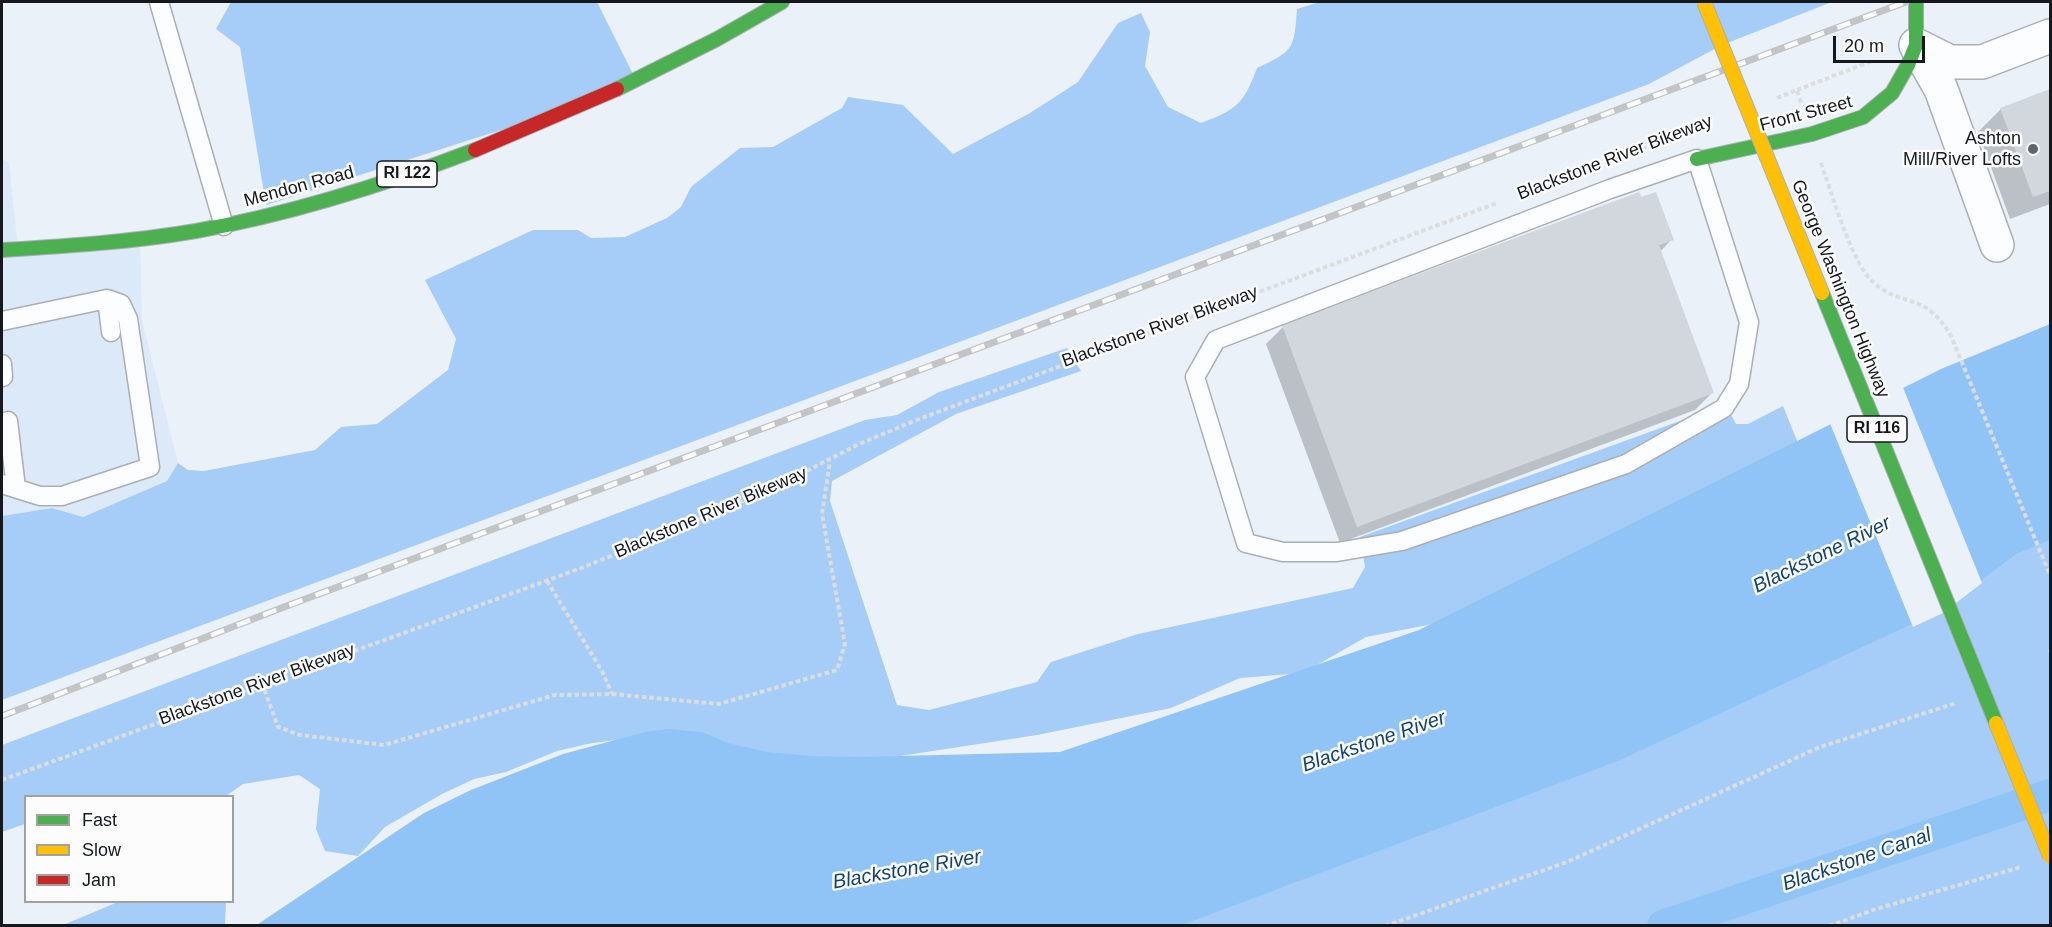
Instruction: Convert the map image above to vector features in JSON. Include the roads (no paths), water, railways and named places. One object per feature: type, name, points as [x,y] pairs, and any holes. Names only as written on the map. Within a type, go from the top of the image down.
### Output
[{"type":"main road","name":"Mendon Road","points":[[2,250],[120,241],[224,226],[362,189],[504,138],[657,70],[782,2]]},
{"type":"main road","name":"George Washington Highway","points":[[1704,2],[2050,856]]},
{"type":"main road","name":"Front Street","points":[[1697,159],[1812,134],[1863,117],[1892,93],[1916,45],[1916,2]]},
{"type":"street","points":[[1916,45],[1950,62],[1982,62],[2050,36]]},
{"type":"street","points":[[1916,45],[1941,89],[1997,245]]},
{"type":"lane","points":[[159,2],[224,226]]},
{"type":"lane","points":[[1697,159],[1749,322],[1739,384],[1724,408],[1626,464],[1402,541],[1337,552],[1283,552],[1246,543],[1195,377],[1215,340],[1610,189],[1697,159]]},
{"type":"lane","points":[[2,321],[106,299],[121,304],[128,320],[150,467],[127,465],[62,496],[40,496],[9,486],[8,421]]},
{"type":"lane","points":[[106,299],[111,332]]},
{"type":"water","name":"Blackstone River","points":[[2050,324],[2050,540],[2016,554],[1942,610],[1618,761],[1182,925],[255,926],[424,813],[471,790],[563,754],[645,732],[669,729],[702,732],[728,743],[767,752],[812,756],[1060,752],[1419,630],[1941,369]]},
{"type":"waterway","name":"Blackstone Canal","points":[[1663,926],[2050,795]]},
{"type":"railway","points":[[2,716],[284,607],[1906,2]]},
{"type":"place","name":"Ashton Mill/River Lofts","points":[[2033,149]]}]
